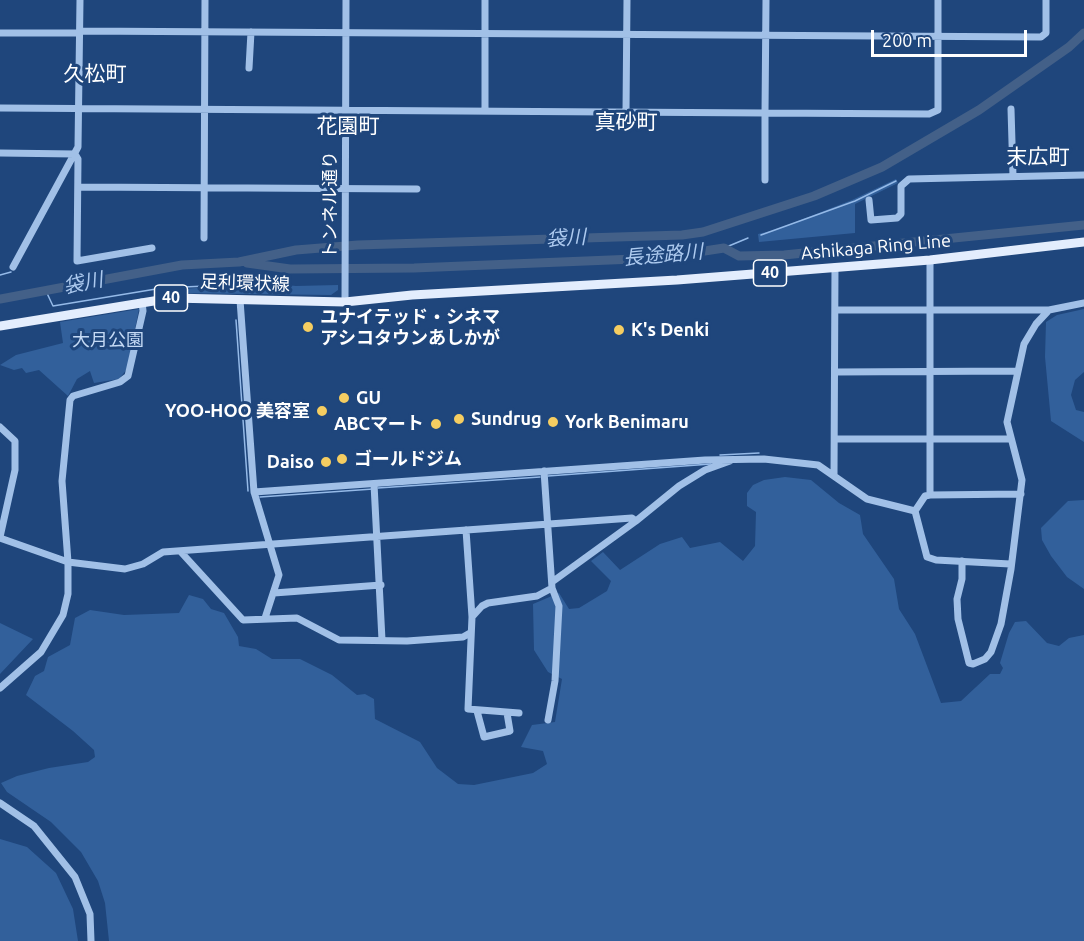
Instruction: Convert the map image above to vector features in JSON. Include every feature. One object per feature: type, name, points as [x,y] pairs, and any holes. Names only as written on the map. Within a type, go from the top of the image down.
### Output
[{"type":"main road","name":"Ashikaga Ring Line","points":[[835,267],[930,260],[1084,242]]},
{"type":"main road","name":"足利環状線","points":[[0,326],[172,298],[345,302],[412,295],[677,280],[835,267]]},
{"type":"street","points":[[13,267],[75,154],[79,142],[80,0]]},
{"type":"street","points":[[204,238],[205,0]]},
{"type":"street","name":"トンネル通り","points":[[345,302],[346,0]]},
{"type":"street","points":[[485,0],[485,111]]},
{"type":"street","points":[[626,112],[627,0]]},
{"type":"street","points":[[765,180],[766,0]]},
{"type":"street","points":[[0,108],[929,114],[938,110],[938,0]]},
{"type":"street","points":[[0,33],[251,32],[1041,37],[1046,33],[1046,0]]},
{"type":"street","points":[[249,68],[251,32]]},
{"type":"street","points":[[1011,109],[1013,176]]},
{"type":"street","points":[[0,153],[75,154]]},
{"type":"street","points":[[75,154],[78,159],[77,261],[152,248]]},
{"type":"street","points":[[868,200],[871,220],[897,218],[902,214],[901,186],[909,179],[1084,175]]},
{"type":"street","points":[[78,187],[417,189]]},
{"type":"street","points":[[930,260],[930,495]]},
{"type":"street","points":[[834,476],[835,267]]},
{"type":"street","points":[[240,300],[254,492],[268,545],[279,575],[265,618]]},
{"type":"street","points":[[0,688],[41,652],[56,631],[63,615],[68,594],[68,562],[62,481],[70,400],[73,396],[120,382],[128,376],[143,311],[142,302]]},
{"type":"street","points":[[836,310],[1049,310],[1084,303]]},
{"type":"street","points":[[962,561],[957,609],[960,631],[970,664],[986,659],[990,654],[1001,624],[1022,474],[1010,439],[1008,410],[1024,344],[1036,324],[1049,310]]},
{"type":"street","points":[[836,372],[1017,371]]},
{"type":"street","points":[[0,427],[15,441],[15,470],[0,538],[68,562],[124,569],[143,564],[163,552],[632,518],[636,521]]},
{"type":"street","points":[[835,439],[1010,439]]},
{"type":"street","points":[[472,617],[488,603],[537,596],[679,486],[705,470],[738,459]]},
{"type":"street","points":[[254,492],[543,471],[764,459],[818,465],[867,499],[915,511]]},
{"type":"street","points":[[543,471],[552,585],[559,606],[555,681],[548,720]]},
{"type":"street","points":[[374,484],[381,585],[382,640]]},
{"type":"street","points":[[915,511],[926,496],[930,495],[1021,494]]},
{"type":"street","points":[[915,511],[927,556],[936,560],[1010,564]]},
{"type":"street","points":[[466,530],[472,617],[467,707],[469,710],[477,711],[519,713]]},
{"type":"street","points":[[180,551],[203,573],[238,617],[243,620],[303,619],[337,640],[463,637],[470,633]]},
{"type":"street","points":[[274,593],[381,585]]},
{"type":"street","points":[[477,711],[484,737],[510,731],[507,712]]},
{"type":"street","points":[[0,803],[34,826],[75,877],[90,914],[92,941]]},
{"type":"green space","points":[[896,179],[898,183],[855,204],[855,233],[759,242],[758,234],[775,230],[852,200]]},
{"type":"green space","points":[[233,280],[296,286],[338,285],[338,290],[331,295],[167,293],[164,290],[228,286],[232,285]]},
{"type":"green space","name":"大月公園","points":[[139,309],[127,369],[119,379],[94,383],[90,371],[77,379],[68,396],[39,370],[26,373],[22,368],[14,370],[0,365],[16,355],[63,343],[60,322]]},
{"type":"green space","points":[[1084,309],[1084,372],[1075,380],[1071,395],[1076,410],[1084,412],[1084,442],[1051,421],[1045,357],[1046,322],[1057,315]]},
{"type":"green space","points":[[785,477],[811,480],[839,503],[860,515],[863,534],[894,579],[899,609],[915,634],[941,703],[961,701],[990,674],[1000,674],[1003,668],[1000,663],[1009,633],[1015,622],[1026,621],[1047,643],[1059,646],[1069,638],[1084,635],[1084,941],[109,941],[105,903],[98,881],[81,852],[51,822],[7,792],[1,783],[17,776],[49,768],[88,762],[95,757],[94,750],[73,731],[26,695],[35,676],[44,671],[48,657],[70,645],[75,618],[90,610],[124,615],[179,613],[189,595],[203,599],[211,609],[224,613],[238,637],[239,646],[256,649],[272,659],[300,659],[332,675],[357,695],[365,694],[374,699],[375,719],[420,742],[437,768],[458,784],[474,785],[533,773],[547,764],[543,751],[521,747],[532,725],[555,722],[562,679],[548,672],[534,650],[533,604],[559,593],[569,609],[579,608],[607,591],[611,581],[591,561],[603,552],[620,570],[660,544],[682,537],[690,548],[720,542],[743,561],[755,546],[756,512],[747,506],[747,493],[753,485],[764,480]]},
{"type":"green space","points":[[1084,500],[1084,589],[1067,577],[1051,556],[1042,540],[1041,528],[1068,501]]},
{"type":"green space","points":[[0,623],[33,639],[0,674]]},
{"type":"green space","points":[[0,839],[27,847],[56,873],[73,909],[78,941],[0,941]]},
{"type":"waterway","name":"袋川","points":[[0,299],[182,265],[239,262],[296,250],[358,245],[682,235],[703,232],[814,196],[882,167],[979,110],[1069,47],[1084,33]]},
{"type":"waterway","points":[[761,235],[855,201],[896,181]]},
{"type":"waterway","name":"長途路川","points":[[247,263],[290,269],[414,268],[659,258],[724,248],[739,256],[784,255],[1084,225]]},
{"type":"waterway","points":[[724,248],[748,238]]},
{"type":"waterway","points":[[0,275],[11,272]]},
{"type":"waterway","points":[[160,288],[230,285]]},
{"type":"waterway","points":[[45,289],[53,306],[156,289]]},
{"type":"waterway","points":[[236,320],[248,491]]},
{"type":"waterway","points":[[720,455],[759,453]]},
{"type":"waterway","points":[[548,476],[711,464]]},
{"type":"waterway","points":[[378,488],[540,477]]},
{"type":"waterway","points":[[260,497],[373,489]]},
{"type":"place","name":"ユナイテッド・シネマ アシコタウンあしかが","points":[[308,327]]},
{"type":"place","name":"K's Denki","points":[[619,330]]},
{"type":"place","name":"GU","points":[[344,398]]},
{"type":"place","name":"YOO-HOO 美容室","points":[[322,411]]},
{"type":"place","name":"Sundrug","points":[[459,419]]},
{"type":"place","name":"York Benimaru","points":[[553,422]]},
{"type":"place","name":"ABCマート","points":[[436,424]]},
{"type":"place","name":"ゴールドジム","points":[[342,459]]},
{"type":"place","name":"Daiso","points":[[326,462]]},
{"type":"district","name":"久松町","points":[[95,74]]},
{"type":"district","name":"真砂町","points":[[626,122]]},
{"type":"district","name":"花園町","points":[[348,126]]},
{"type":"district","name":"末広町","points":[[1038,157]]}]
